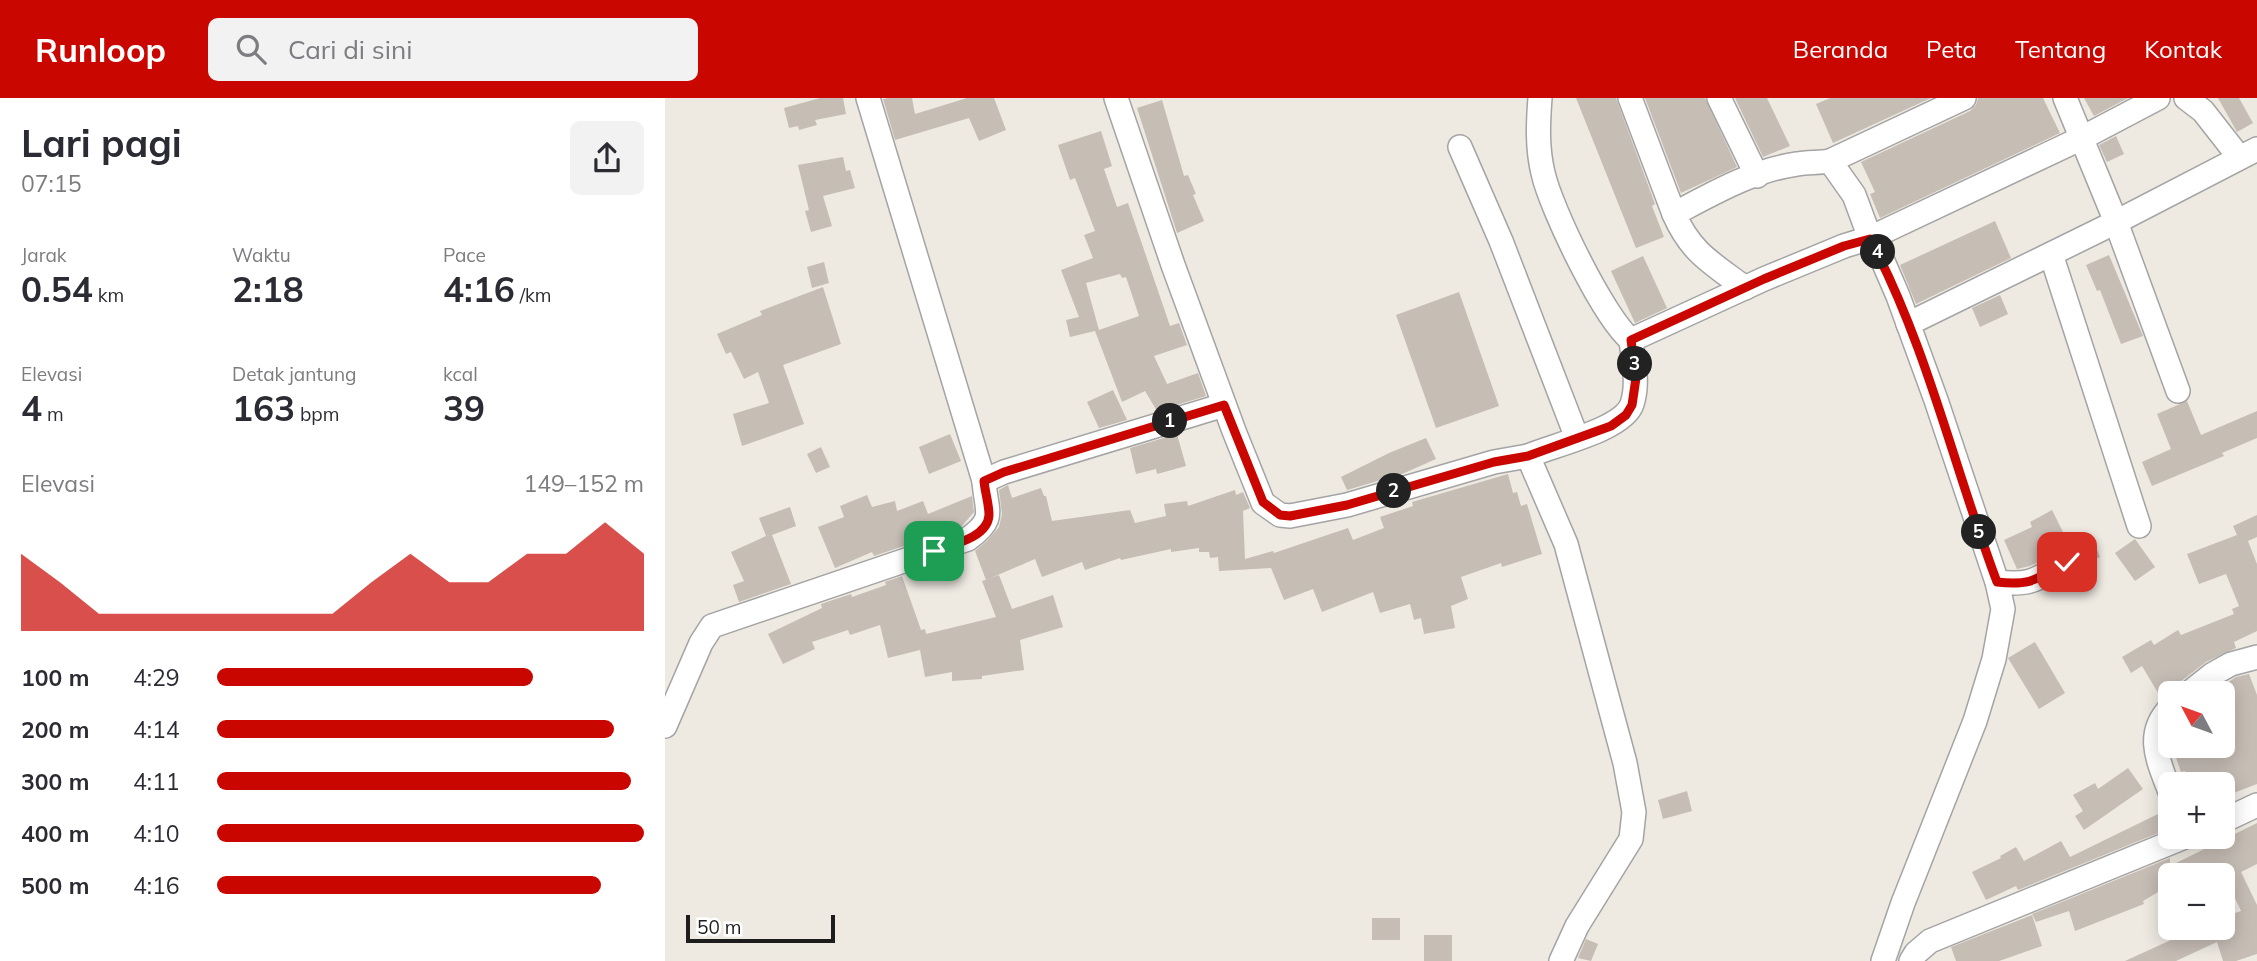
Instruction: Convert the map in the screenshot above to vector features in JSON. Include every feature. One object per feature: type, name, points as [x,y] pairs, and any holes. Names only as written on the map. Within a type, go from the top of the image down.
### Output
[{"type":"street","points":[[665,726],[701,643],[712,626],[968,539],[987,523],[989,515],[984,481],[868,98]]},
{"type":"street","points":[[1116,98],[1173,265],[1263,502],[1280,515],[1290,516],[1347,505],[1494,462],[1528,456],[1611,426],[1626,415],[1632,405],[1636,378],[1631,340],[1613,321],[1596,291],[1543,177],[1538,150],[1539,98]]},
{"type":"street","points":[[1630,98],[1682,232],[1694,249],[1745,288]]},
{"type":"street","points":[[1719,98],[1757,176]]},
{"type":"street","points":[[1674,214],[1714,192],[1757,176],[1796,164],[1830,161],[1964,98]]},
{"type":"street","points":[[2065,98],[2116,222],[2178,391]]},
{"type":"street","points":[[1631,340],[1844,246],[1870,239],[2082,138],[2158,98]]},
{"type":"street","points":[[1908,324],[2116,222],[2248,153],[2186,98]]},
{"type":"street","points":[[1460,148],[1501,241],[1577,438]]},
{"type":"street","points":[[1830,161],[1854,195],[1870,239],[1882,259],[1908,324],[1997,582],[2003,610],[1994,659],[1975,721],[1883,961]]},
{"type":"street","points":[[2051,254],[2139,526]]},
{"type":"street","points":[[984,481],[1004,472],[1224,405]]},
{"type":"street","points":[[1528,456],[1566,544],[1621,751],[1634,811],[1631,839],[1577,926],[1561,961]]},
{"type":"street","points":[[1997,582],[2024,584],[2036,581],[2067,562]]},
{"type":"street","points":[[2204,681],[2231,664],[2256,660]]},
{"type":"street","points":[[2158,723],[2155,730],[2158,756]]},
{"type":"street","points":[[2235,815],[2257,805]]},
{"type":"street","points":[[1911,961],[1930,941],[2158,848]]},
{"type":"building","points":[[820,98],[843,98],[846,114],[815,120],[817,125],[799,130],[798,126],[789,128],[784,108]]},
{"type":"building","points":[[912,98],[915,114],[967,98],[994,98],[1006,130],[979,141],[969,118],[895,140],[883,99]]},
{"type":"building","points":[[1576,98],[1616,98],[1655,204],[1652,206],[1664,237],[1636,248]]},
{"type":"building","points":[[1645,98],[1705,98],[1737,167],[1681,193]]},
{"type":"building","points":[[1735,98],[1767,98],[1790,146],[1763,157]]},
{"type":"building","points":[[1830,98],[1931,98],[1833,143],[1816,104]]},
{"type":"building","points":[[1978,98],[2043,98],[2060,133],[1880,218],[1870,194],[1875,192],[1861,162],[1970,111]]},
{"type":"building","points":[[2084,98],[2128,98],[2094,116]]},
{"type":"building","points":[[2218,98],[2239,98],[2253,123],[2237,132]]},
{"type":"building","points":[[1162,100],[1184,176],[1188,175],[1204,221],[1177,233],[1137,108]]},
{"type":"building","points":[[1101,131],[1112,166],[1104,169],[1117,207],[1128,203],[1170,326],[1179,323],[1187,345],[1154,356],[1167,384],[1198,373],[1206,396],[1157,411],[1145,391],[1122,402],[1095,331],[1099,330],[1070,337],[1066,320],[1079,317],[1061,270],[1093,258],[1084,235],[1095,231],[1075,178],[1070,180],[1058,145]],"holes":[[[1120,274],[1122,278],[1126,277],[1139,316],[1099,330],[1086,283]]]},
{"type":"building","points":[[2116,136],[2124,154],[2107,162],[2099,145]]},
{"type":"building","points":[[843,157],[846,171],[850,170],[855,188],[823,196],[832,226],[811,232],[805,211],[809,210],[798,165]]},
{"type":"building","points":[[1995,221],[2011,258],[1916,304],[1900,265]]},
{"type":"building","points":[[2109,255],[2143,336],[2121,344],[2100,290],[2097,291],[2086,265]]},
{"type":"building","points":[[1643,256],[1667,308],[1635,323],[1611,271]]},
{"type":"building","points":[[824,262],[829,283],[812,288],[807,267]]},
{"type":"building","points":[[823,287],[841,344],[783,365],[804,424],[742,446],[733,414],[769,403],[758,372],[744,379],[731,352],[726,354],[717,334],[762,315],[760,311]]},
{"type":"building","points":[[1459,292],[1499,406],[1436,428],[1396,315]]},
{"type":"building","points":[[2000,295],[2008,314],[1980,327],[1972,308]]},
{"type":"building","points":[[1113,390],[1127,420],[1099,428],[1087,402]]},
{"type":"building","points":[[2187,401],[2201,435],[2257,411],[2257,438],[2222,453],[2224,456],[2152,486],[2142,462],[2171,449],[2157,414]]},
{"type":"building","points":[[950,434],[961,461],[929,474],[919,447]]},
{"type":"building","points":[[1177,434],[1186,466],[1157,474],[1156,469],[1136,474],[1130,448]]},
{"type":"building","points":[[1426,438],[1436,459],[1402,474],[1347,490],[1341,477]]},
{"type":"building","points":[[821,447],[830,467],[816,473],[807,454]]},
{"type":"building","points":[[1508,474],[1513,493],[1517,492],[1521,506],[1527,504],[1542,554],[1502,567],[1501,563],[1461,577],[1468,599],[1451,606],[1455,628],[1424,634],[1421,618],[1414,620],[1410,604],[1380,613],[1373,592],[1322,612],[1313,589],[1284,600],[1271,568],[1219,571],[1218,557],[1210,558],[1209,552],[1199,552],[1199,548],[1171,552],[1171,549],[1121,560],[1120,558],[1085,570],[1082,562],[1042,577],[1035,559],[986,580],[975,551],[999,527],[1002,514],[999,490],[1008,485],[1012,498],[1041,488],[1046,496],[1052,521],[1130,510],[1135,523],[1166,516],[1164,504],[1187,501],[1188,506],[1235,490],[1236,495],[1243,492],[1250,508],[1243,511],[1245,559],[1273,551],[1274,553],[1348,528],[1353,540],[1384,528],[1380,517],[1413,506],[1412,502]]},
{"type":"building","points":[[867,495],[872,507],[895,501],[897,511],[923,501],[928,514],[972,496],[974,512],[961,527],[874,556],[872,552],[835,568],[818,527],[844,517],[840,506]]},
{"type":"building","points":[[790,507],[796,526],[772,535],[791,584],[739,602],[733,585],[744,581],[731,552],[766,536],[759,518]]},
{"type":"building","points":[[2052,510],[2069,544],[2091,535],[2100,557],[2080,566],[2079,555],[2067,548],[2030,566],[2017,569],[2004,540],[2032,527],[2030,522]]},
{"type":"building","points":[[2257,515],[2257,537],[2248,541],[2257,564],[2257,631],[2234,642],[2236,648],[2206,662],[2181,681],[2158,681],[2158,693],[2142,666],[2131,673],[2122,657],[2151,640],[2154,645],[2178,630],[2181,635],[2234,614],[2232,609],[2239,606],[2226,574],[2199,584],[2187,554],[2237,535],[2233,526]]},
{"type":"building","points":[[2135,539],[2155,567],[2135,581],[2115,553]]},
{"type":"building","points":[[999,575],[1012,609],[1053,595],[1063,627],[1020,640],[1024,670],[982,676],[982,679],[952,681],[952,672],[925,677],[920,650],[888,658],[880,625],[850,635],[848,630],[812,642],[815,649],[783,664],[768,634],[822,608],[821,604],[851,594],[852,597],[886,585],[885,582],[902,576],[921,630],[925,629],[926,634],[996,617],[982,581]]},
{"type":"building","points":[[2035,642],[2065,693],[2039,709],[2008,658]]},
{"type":"building","points":[[2249,674],[2257,695],[2257,784],[2235,792],[2235,772],[2181,772],[2176,758],[2235,758],[2235,681],[2230,681]]},
{"type":"building","points":[[2128,768],[2143,789],[2084,830],[2075,816],[2083,811],[2073,795],[2095,783],[2098,789]]},
{"type":"building","points":[[1687,791],[1692,811],[1663,819],[1658,800]]},
{"type":"building","points":[[2158,814],[2158,833],[2018,890],[2016,886],[1986,900],[1972,872],[2001,858],[2000,856],[2016,847],[2024,861],[2061,841],[2070,857]]},
{"type":"building","points":[[2257,823],[2257,864],[2241,872],[2257,905],[2257,954],[2236,961],[2223,961],[2217,942],[2176,961],[2125,961],[2171,940],[2235,940],[2235,913],[2241,911],[2235,898],[2235,863],[2176,863],[2204,849],[2235,849],[2235,834]]},
{"type":"building","points":[[2170,858],[2170,863],[2158,863],[2158,892],[2143,901],[2144,904],[2075,931],[2069,911],[2036,922],[2032,914]]},
{"type":"building","points":[[2032,915],[2042,946],[1999,961],[1956,961],[1951,947]]},
{"type":"building","points":[[1372,918],[1400,918],[1400,940],[1372,940]]},
{"type":"building","points":[[1424,935],[1452,935],[1452,961],[1424,961]]},
{"type":"building","points":[[1586,939],[1598,944],[1591,961],[1578,958]]},
{"type":"route","points":[[934,551],[968,539],[987,523],[989,515],[984,481],[1004,472],[1224,405],[1263,502],[1280,515],[1290,516],[1347,505],[1494,462],[1528,456],[1611,426],[1626,415],[1632,405],[1636,378],[1631,340],[1764,279],[1844,246],[1870,239],[1898,296],[1997,582],[2024,584],[2036,581],[2067,562]]}]
